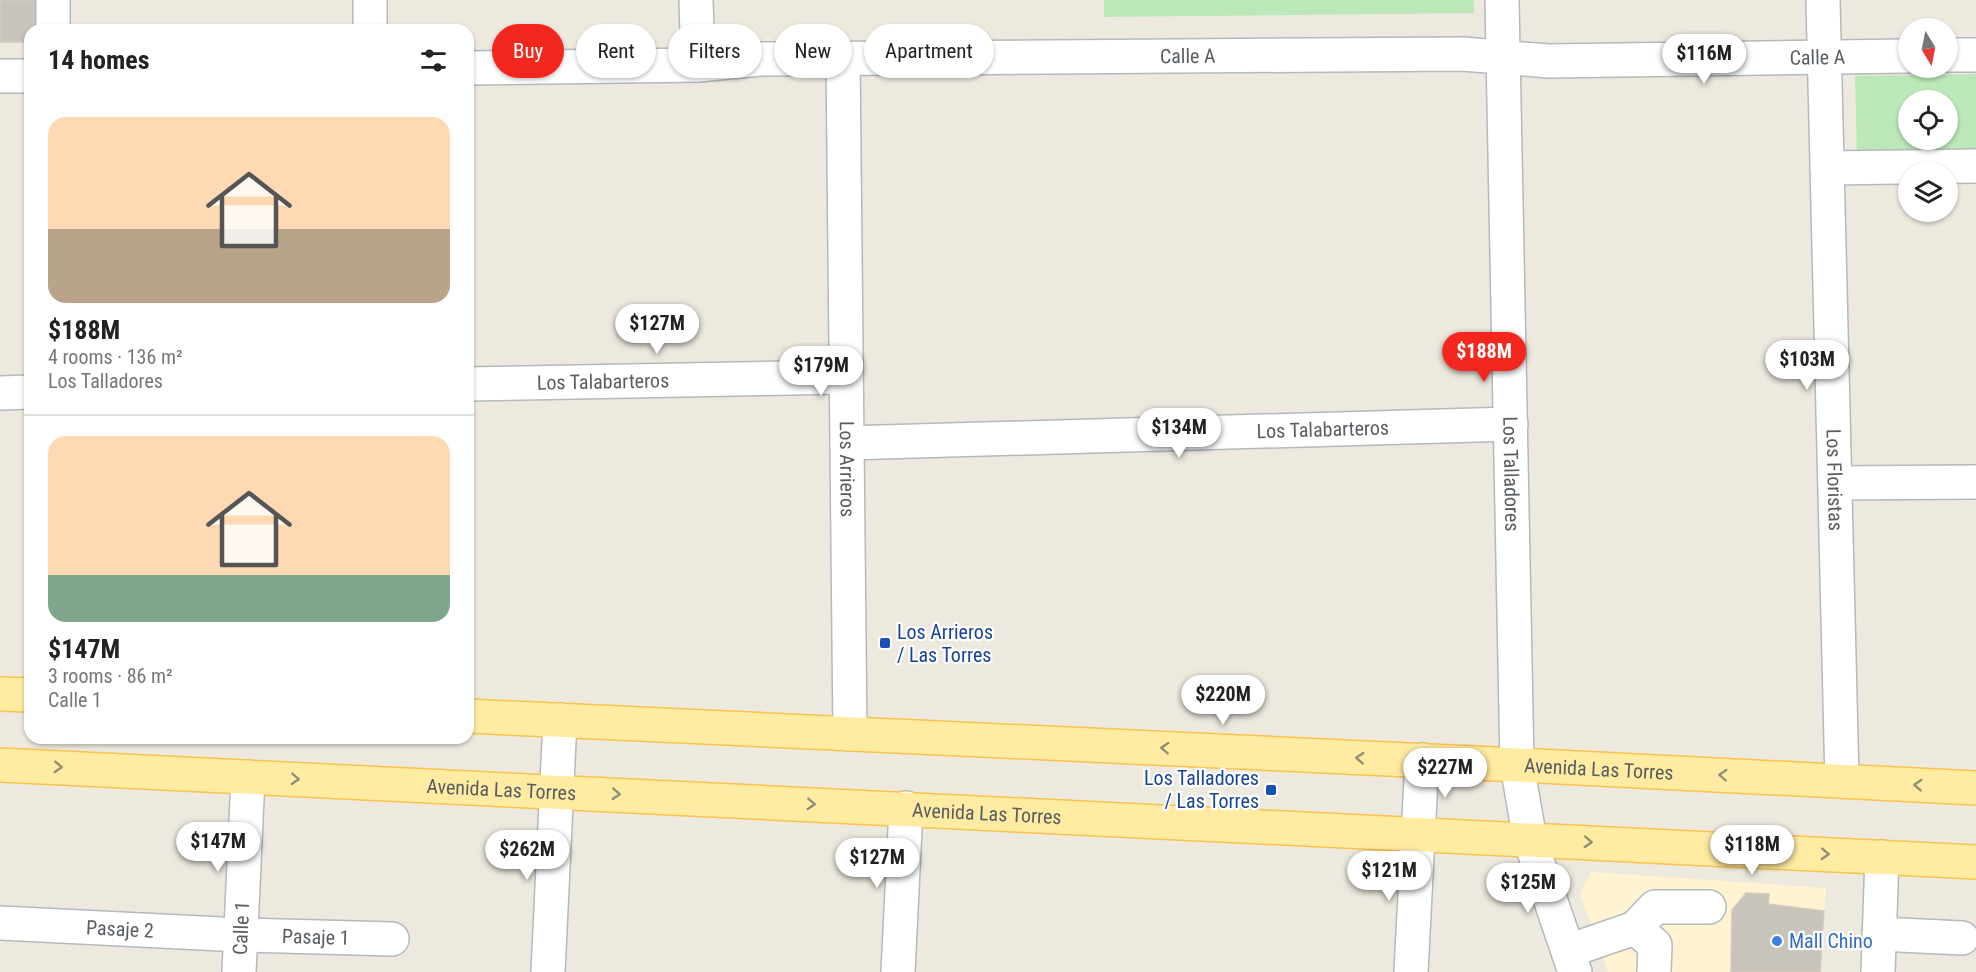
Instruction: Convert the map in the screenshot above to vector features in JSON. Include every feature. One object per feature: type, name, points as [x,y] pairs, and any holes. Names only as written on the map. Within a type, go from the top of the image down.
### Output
[{"type":"main road","points":[[0,694],[24,695]]},
{"type":"main road","name":"Avenida Las Torres","points":[[474,716],[1976,788]]},
{"type":"main road","name":"Avenida Las Torres","points":[[0,765],[1976,862]]},
{"type":"street","points":[[53,0],[53,24]]},
{"type":"street","points":[[370,0],[370,24]]},
{"type":"street","points":[[696,0],[697,24]]},
{"type":"street","name":"Los Talladores","points":[[1502,0],[1517,765],[1530,840],[1571,962]]},
{"type":"street","name":"Los Floristas","points":[[1823,0],[1842,781]]},
{"type":"street","name":"Calle A","points":[[852,59],[1451,54],[1548,61],[1898,56]]},
{"type":"street","points":[[1958,55],[1976,55]]},
{"type":"street","name":"Calle A","points":[[474,68],[668,65]]},
{"type":"street","points":[[0,76],[24,75]]},
{"type":"street","name":"Los Arrieros","points":[[843,78],[850,734]]},
{"type":"street","points":[[1827,168],[1976,166]]},
{"type":"street","name":"Los Talabarteros","points":[[474,384],[846,376]]},
{"type":"street","points":[[0,393],[24,392]]},
{"type":"street","name":"Los Talabarteros","points":[[847,443],[1511,424]]},
{"type":"street","points":[[1835,483],[1976,482]]},
{"type":"street","points":[[548,972],[560,720]]},
{"type":"street","points":[[1411,972],[1422,760]]},
{"type":"street","name":"Calle 1","points":[[239,972],[248,777]]},
{"type":"street","points":[[898,972],[906,808]]},
{"type":"street","points":[[1878,972],[1882,857]]},
{"type":"street","points":[[1571,962],[1635,928],[1655,907],[1709,907]]},
{"type":"street","name":"Pasaje 2","points":[[0,923],[241,935]]},
{"type":"street","points":[[1635,928],[1655,945],[1654,972]]},
{"type":"street","points":[[1879,934],[1962,938]]},
{"type":"street","name":"Pasaje 1","points":[[241,935],[393,939]]},
{"type":"shaded area","points":[[1591,872],[1826,888],[1820,972],[1608,972],[1580,894]]},
{"type":"green space","points":[[1104,0],[1474,0],[1474,13],[1104,17]]},
{"type":"green space","points":[[1958,74],[1976,74],[1976,153],[1857,155],[1855,76],[1958,78]]},
{"type":"building","points":[[0,0],[45,0],[45,24],[24,24],[24,42],[0,42]]},
{"type":"building","name":"Mall Chino","points":[[1746,893],[1769,894],[1768,904],[1824,911],[1820,972],[1731,972],[1732,910]]},
{"type":"place","name":"Los Arrieros / Las Torres","points":[[885,643]]},
{"type":"place","name":"Los Talladores / Las Torres","points":[[1271,790]]},
{"type":"place","name":"Mall Chino","points":[[1777,941]]}]
